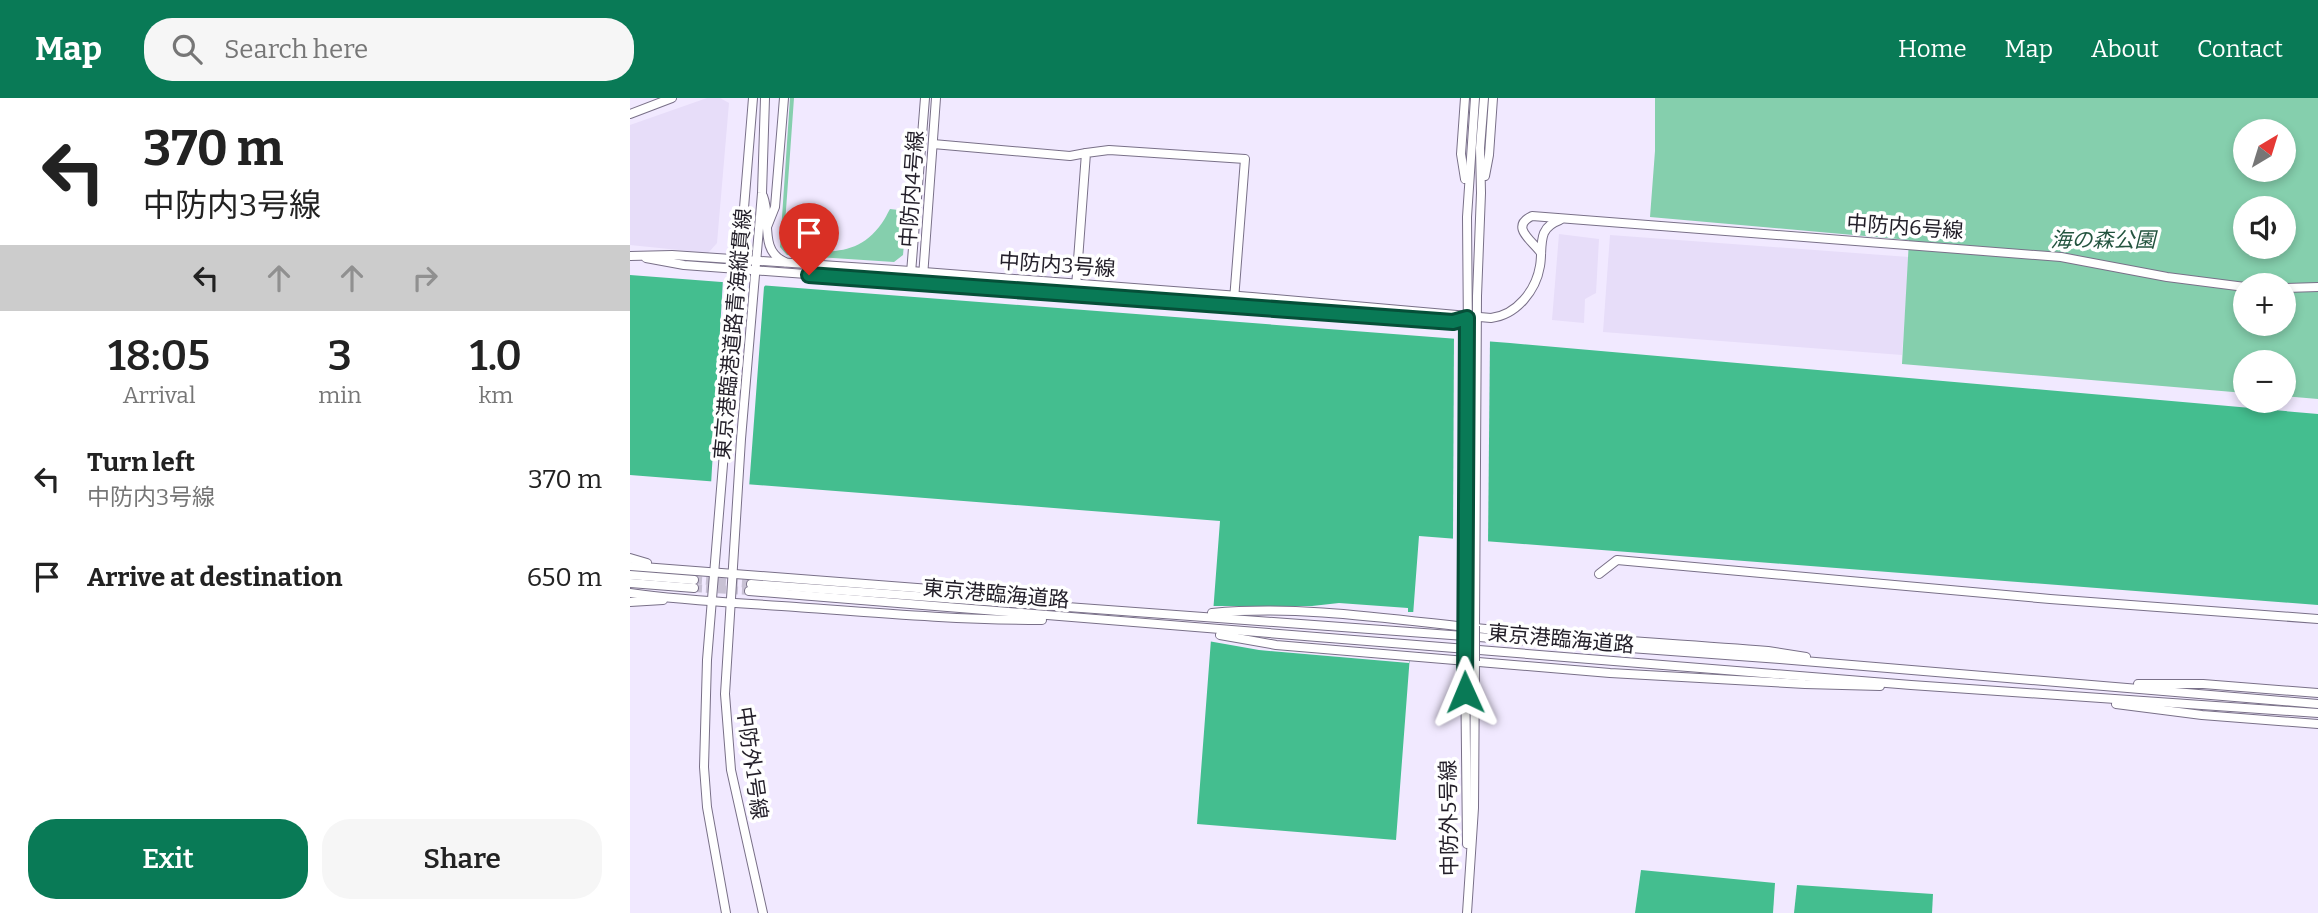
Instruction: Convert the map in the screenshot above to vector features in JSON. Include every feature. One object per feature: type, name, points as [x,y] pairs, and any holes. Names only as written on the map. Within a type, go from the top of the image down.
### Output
[{"type":"street","points":[[630,114],[672,98]]},
{"type":"street","name":"東京港臨港道路青海縦貫線","points":[[716,572],[753,98]]},
{"type":"street","name":"東京港臨港道路青海縦貫線","points":[[733,573],[762,193],[765,98]]},
{"type":"street","points":[[767,227],[775,208],[784,98]]},
{"type":"street","name":"中防内4号線","points":[[910,281],[925,98]]},
{"type":"street","name":"中防内4号線","points":[[922,282],[936,98]]},
{"type":"street","points":[[1465,98],[1461,155],[1468,192]]},
{"type":"street","points":[[1468,192],[1475,98]]},
{"type":"street","points":[[1482,193],[1480,148],[1484,98]]},
{"type":"street","points":[[1482,193],[1489,155],[1493,98]]},
{"type":"street","points":[[933,145],[1070,156],[1109,150],[1245,159],[1234,306]]},
{"type":"street","points":[[1076,294],[1086,153]]},
{"type":"street","name":"中防外5号線","points":[[1468,192],[1465,625],[1468,893]]},
{"type":"street","points":[[762,193],[772,251],[778,259],[787,262]]},
{"type":"street","name":"中防外5号線","points":[[1466,913],[1474,808],[1475,484],[1478,467],[1478,318],[1482,193]]},
{"type":"street","points":[[1478,318],[1504,315],[1525,299],[1537,278],[1545,230],[1545,225],[1540,218],[1528,218],[1522,229],[1523,234],[1541,253]]},
{"type":"street","name":"中防内6号線","points":[[1540,218],[2061,257],[2233,286]]},
{"type":"street","points":[[1545,230],[1560,220]]},
{"type":"street","name":"中防内3号線","points":[[630,256],[672,255],[741,265],[756,271],[1234,306],[1453,322],[1478,318]]},
{"type":"street","name":"中防内3号線","points":[[741,265],[756,261],[787,262],[923,271],[1235,295],[1454,314],[1467,318]]},
{"type":"street","points":[[2296,288],[2318,287]]},
{"type":"street","points":[[630,558],[662,568]]},
{"type":"street","points":[[1599,574],[1617,560],[2050,599],[2318,619]]},
{"type":"street","points":[[630,566],[1047,598],[1070,607]]},
{"type":"street","name":"中防外1号線","points":[[716,572],[707,660],[704,767],[709,816],[726,913]]},
{"type":"street","name":"中防外1号線","points":[[733,573],[725,694],[728,743],[731,770],[763,913]]},
{"type":"street","points":[[630,575],[694,584],[630,583]]},
{"type":"street","name":"東京港臨海道路","points":[[750,588],[1185,615],[2096,684],[2203,699],[2085,698],[1911,685],[1182,627],[750,588]]},
{"type":"street","points":[[630,593],[730,603],[994,621],[1105,620]]},
{"type":"street","points":[[630,601],[659,602],[669,598]]},
{"type":"street","points":[[1185,615],[1290,612],[1465,625],[1769,651],[1870,667]]},
{"type":"street","points":[[1194,628],[1276,645],[1610,673],[1805,684],[1894,687],[1911,685]]},
{"type":"street","points":[[2096,684],[2203,684],[2318,693]]},
{"type":"street","points":[[2085,698],[2202,715],[2318,724]]},
{"type":"street","points":[[2203,699],[2318,704]]},
{"type":"street","points":[[2203,699],[2318,713]]},
{"type":"shaded area","points":[[707,98],[720,98],[729,103],[717,243],[708,253],[630,245],[630,125]]},
{"type":"shaded area","points":[[1559,234],[1599,239],[1596,293],[1585,299],[1584,323],[1552,320]]},
{"type":"shaded area","points":[[1610,235],[1909,257],[1902,355],[1603,332]]},
{"type":"shaded area","points":[[630,275],[1510,343],[2233,407],[2233,413],[2318,414],[2318,605],[1419,536],[1396,840],[1197,824],[1220,521],[630,475]]},
{"type":"shaded area","points":[[1641,870],[1775,883],[1773,913],[1635,913]]},
{"type":"shaded area","points":[[1797,885],[1933,894],[1932,913],[1794,913]]},
{"type":"green space","points":[[790,98],[794,98],[784,238],[787,246],[792,250],[842,250],[863,242],[873,234],[890,209],[907,211],[903,255],[894,262],[787,255],[780,247]]},
{"type":"green space","name":"海の森公園","points":[[1655,98],[2318,98],[2318,399],[2296,397],[2296,350],[2233,350],[2233,392],[1902,364],[1909,240],[1650,217],[1655,151]]},
{"type":"pier","points":[[723,279],[767,283],[764,287],[749,488],[711,485]]},
{"type":"pier","points":[[1454,335],[1490,338],[1488,545],[1453,542]]},
{"type":"pier","points":[[1339,603],[1408,608],[1408,612],[1417,612],[1414,659],[1409,659],[1409,663],[1259,650],[1208,641],[1211,606],[1312,606]]},
{"type":"tunnel","points":[[694,580],[751,584]]},
{"type":"tunnel","points":[[694,588],[749,591]]},
{"type":"route","points":[[809,275],[1453,322],[1467,318],[1465,692]]}]
